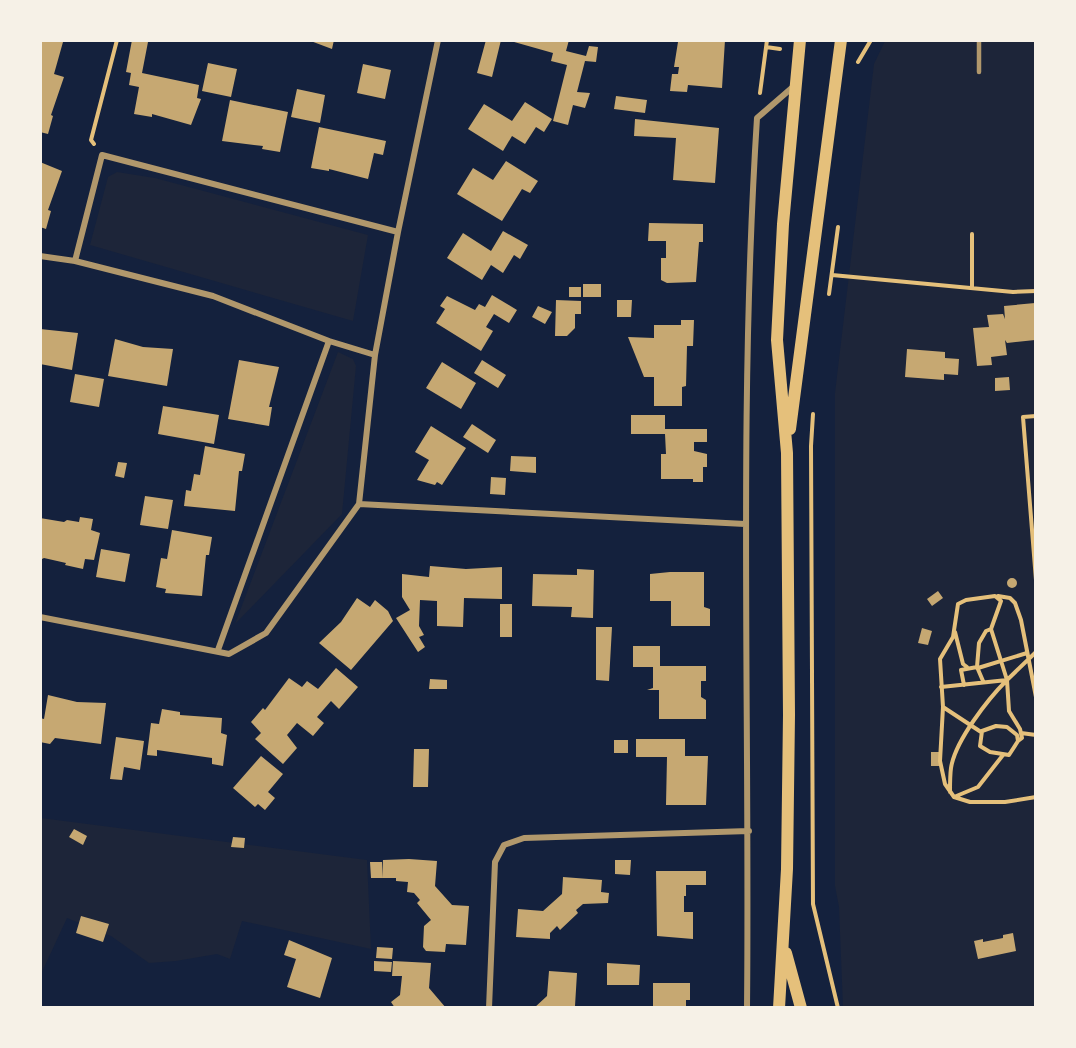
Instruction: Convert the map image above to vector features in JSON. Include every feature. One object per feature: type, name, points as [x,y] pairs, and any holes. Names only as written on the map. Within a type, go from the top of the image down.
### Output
[{"type":"main road","points":[[779,1008],[789,715],[787,453],[777,340],[783,224],[800,40]]},
{"type":"main road","points":[[787,453],[841,40]]},
{"type":"main road","points":[[783,943],[801,1008]]},
{"type":"street","points":[[40,616],[229,654],[266,633],[359,504],[375,355],[438,40]]},
{"type":"street","points":[[747,1008],[749,831],[745,524],[751,210],[757,118],[795,86]]},
{"type":"street","points":[[75,261],[102,154],[398,232]]},
{"type":"street","points":[[40,256],[75,261],[213,296],[329,341],[375,355]]},
{"type":"street","points":[[218,650],[329,341]]},
{"type":"street","points":[[359,504],[745,524]]},
{"type":"street","points":[[489,1008],[495,862],[504,845],[524,838],[749,831]]},
{"type":"lane","points":[[979,40],[979,72]]},
{"type":"path","points":[[102,154],[91,140],[117,40]]},
{"type":"path","points":[[757,118],[767,40]]},
{"type":"path","points":[[858,61],[871,40]]},
{"type":"path","points":[[972,234],[972,287]]},
{"type":"path","points":[[829,296],[832,275],[1013,292],[1035,291]]},
{"type":"path","points":[[814,402],[811,446],[813,904],[838,1008]]},
{"type":"path","points":[[1035,416],[1023,417],[1033,528],[1035,580]]},
{"type":"path","points":[[981,732],[980,746],[990,752],[1003,755],[1009,755],[1015,750],[1018,741],[1022,738],[1009,711],[1007,680],[991,629],[1001,601],[995,596]]},
{"type":"path","points":[[967,668],[957,644],[958,604],[966,600],[995,596],[1010,598],[1015,603],[1035,698]]},
{"type":"path","points":[[956,624],[952,638],[940,659],[943,707],[940,772],[954,797],[992,803],[1035,796]]},
{"type":"path","points":[[983,681],[978,667],[979,643],[986,631],[991,629]]},
{"type":"path","points":[[950,792],[953,760],[971,727],[995,692],[1035,652]]},
{"type":"path","points":[[964,685],[961,670],[1027,653]]},
{"type":"path","points":[[941,687],[1007,680]]},
{"type":"path","points":[[943,707],[981,732]]},
{"type":"path","points":[[981,732],[987,728],[1007,727],[1014,730],[1018,741]]},
{"type":"path","points":[[1021,734],[1035,735]]},
{"type":"path","points":[[954,797],[978,787],[1003,755]]},
{"type":"shaded area","points":[[885,41],[1035,41],[1035,1007],[843,1007],[839,907],[835,886],[835,393],[874,64]]},
{"type":"shaded area","points":[[117,172],[155,178],[368,235],[353,321],[90,245],[108,177]]},
{"type":"shaded area","points":[[338,352],[353,359],[356,366],[342,514],[235,624]]},
{"type":"shaded area","points":[[41,818],[367,860],[371,949],[242,921],[230,959],[217,954],[149,963],[111,936],[67,918],[41,974]]},
{"type":"building","points":[[40,40],[63,42],[54,74],[64,77],[51,115],[53,116],[48,134],[40,132]]},
{"type":"building","points":[[132,40],[148,42],[142,73],[199,85],[197,98],[201,99],[191,125],[152,114],[152,117],[134,114],[139,87],[129,85],[131,73],[126,72]]},
{"type":"building","points":[[308,40],[334,40],[332,49]]},
{"type":"building","points":[[486,40],[501,40],[492,77],[477,73]]},
{"type":"building","points":[[507,40],[569,40],[566,51],[586,56],[589,46],[598,47],[596,62],[585,61],[577,92],[590,93],[585,108],[573,105],[568,125],[553,121],[567,65],[551,61],[553,53]]},
{"type":"building","points":[[673,40],[725,40],[722,88],[688,85],[687,92],[670,91],[672,74],[678,74],[679,67],[674,67],[678,42]]},
{"type":"building","points":[[208,63],[237,69],[231,97],[202,91]]},
{"type":"building","points":[[363,64],[391,70],[385,99],[357,93]]},
{"type":"building","points":[[297,89],[325,95],[320,123],[291,117]]},
{"type":"building","points":[[616,96],[647,100],[645,113],[614,109]]},
{"type":"building","points":[[230,100],[288,112],[280,152],[262,149],[263,146],[222,141]]},
{"type":"building","points":[[525,102],[552,119],[544,132],[536,127],[525,144],[512,136],[503,151],[468,129],[484,104],[512,121]]},
{"type":"building","points":[[635,119],[719,128],[715,183],[673,180],[676,138],[634,136]]},
{"type":"building","points":[[319,127],[386,141],[383,155],[374,153],[368,179],[329,169],[329,171],[311,168]]},
{"type":"building","points":[[506,161],[538,181],[530,193],[522,189],[502,221],[457,194],[473,168],[493,180]]},
{"type":"building","points":[[40,162],[62,171],[48,210],[51,211],[46,229],[40,227]]},
{"type":"building","points":[[649,223],[703,224],[703,242],[699,242],[696,282],[667,283],[661,280],[661,258],[666,258],[666,241],[648,241]]},
{"type":"building","points":[[503,231],[528,245],[520,259],[514,255],[503,273],[491,265],[482,280],[447,258],[463,233],[491,251]]},
{"type":"building","points":[[583,284],[601,284],[601,297],[583,297]]},
{"type":"building","points":[[569,287],[581,287],[581,297],[569,297]]},
{"type":"building","points":[[492,295],[517,310],[509,323],[494,314],[486,327],[493,331],[481,351],[436,323],[445,309],[440,306],[447,296],[475,310],[479,304],[485,307]]},
{"type":"building","points":[[556,300],[581,301],[581,314],[575,314],[575,328],[567,336],[555,336]]},
{"type":"building","points":[[617,300],[632,300],[631,317],[617,317]]},
{"type":"building","points":[[1035,303],[1035,340],[1007,343],[1005,340],[1007,355],[991,357],[992,365],[977,366],[973,328],[989,327],[987,315],[1003,314],[1005,319],[1004,306]]},
{"type":"building","points":[[538,306],[552,312],[545,324],[532,317]]},
{"type":"building","points":[[681,320],[694,320],[693,346],[687,346],[686,386],[682,387],[682,406],[654,406],[654,377],[644,377],[628,337],[654,338],[654,325],[681,325]]},
{"type":"building","points":[[40,329],[78,333],[72,370],[40,364]]},
{"type":"building","points":[[115,339],[143,347],[173,349],[167,386],[108,376]]},
{"type":"building","points":[[907,349],[945,352],[945,358],[959,359],[958,375],[944,374],[944,380],[905,377]]},
{"type":"building","points":[[239,360],[279,367],[269,407],[272,407],[269,426],[228,419]]},
{"type":"building","points":[[482,360],[506,375],[498,388],[474,373]]},
{"type":"building","points":[[442,362],[476,383],[461,409],[426,388]]},
{"type":"building","points":[[75,374],[104,379],[99,407],[70,402]]},
{"type":"building","points":[[1009,377],[1010,390],[995,391],[995,378]]},
{"type":"building","points":[[163,406],[219,415],[214,444],[158,434]]},
{"type":"building","points":[[631,415],[665,415],[665,429],[707,429],[707,442],[694,442],[694,451],[707,454],[707,467],[703,467],[703,482],[693,482],[693,479],[661,479],[661,454],[666,454],[665,434],[631,434]]},
{"type":"building","points":[[472,424],[496,440],[488,453],[463,437]]},
{"type":"building","points":[[431,426],[466,448],[442,485],[437,482],[435,485],[417,480],[429,460],[415,452]]},
{"type":"building","points":[[205,446],[245,454],[242,471],[239,471],[235,511],[184,506],[186,490],[191,491],[194,474],[200,475]]},
{"type":"building","points":[[511,456],[536,457],[536,473],[510,471]]},
{"type":"building","points":[[118,462],[127,463],[124,478],[115,476]]},
{"type":"building","points":[[491,477],[506,478],[505,495],[490,494]]},
{"type":"building","points":[[145,496],[173,500],[168,529],[140,525]]},
{"type":"building","points":[[80,517],[93,519],[91,530],[100,533],[94,560],[85,559],[83,569],[44,558],[40,560],[40,518],[79,522]]},
{"type":"building","points":[[172,530],[212,537],[209,555],[206,555],[202,596],[165,593],[166,589],[156,587],[161,558],[167,559]]},
{"type":"building","points":[[101,549],[130,554],[125,582],[96,577]]},
{"type":"building","points":[[430,566],[466,569],[502,567],[502,599],[464,598],[463,627],[437,626],[437,601],[420,600],[419,626],[424,635],[419,637],[425,647],[418,652],[396,618],[410,610],[402,597],[402,574],[429,577]]},
{"type":"building","points":[[577,569],[594,570],[593,618],[571,617],[572,607],[532,606],[533,574],[577,575]]},
{"type":"building","points":[[704,572],[704,607],[710,609],[710,626],[671,626],[671,601],[650,601],[650,574]]},
{"type":"building","points":[[1012,578],[1016,579],[1016,587],[1012,588],[1008,587],[1007,583],[1008,579]]},
{"type":"building","points":[[938,591],[943,598],[932,606],[927,599]]},
{"type":"building","points":[[357,598],[370,607],[375,600],[388,611],[393,621],[351,670],[319,643],[341,622]]},
{"type":"building","points":[[500,604],[512,604],[512,637],[500,637]]},
{"type":"building","points":[[596,627],[612,627],[609,681],[596,680]]},
{"type":"building","points":[[922,628],[932,631],[928,645],[918,643]]},
{"type":"building","points":[[633,646],[660,646],[660,666],[706,666],[706,681],[701,681],[701,697],[706,700],[706,719],[659,719],[659,690],[647,690],[653,688],[653,667],[633,667]]},
{"type":"building","points":[[336,668],[358,687],[339,709],[331,701],[317,717],[324,723],[313,736],[297,723],[287,735],[297,748],[283,764],[255,739],[261,733],[251,722],[263,708],[265,710],[289,678],[302,687],[307,681],[318,689]]},
{"type":"building","points":[[430,679],[447,680],[447,689],[429,689]]},
{"type":"building","points":[[48,695],[77,702],[106,703],[101,744],[55,738],[50,744],[40,742],[40,718],[44,719]]},
{"type":"building","points":[[162,709],[180,712],[180,715],[222,718],[221,733],[227,735],[223,766],[212,764],[212,758],[157,750],[157,756],[147,755],[151,723],[159,724]]},
{"type":"building","points":[[116,737],[144,741],[140,770],[124,767],[122,780],[110,779]]},
{"type":"building","points":[[636,739],[685,739],[685,756],[708,756],[706,805],[666,805],[667,757],[636,757]]},
{"type":"building","points":[[614,740],[628,740],[628,753],[614,753]]},
{"type":"building","points":[[414,749],[429,749],[428,787],[413,787]]},
{"type":"building","points":[[931,752],[940,752],[939,766],[931,766]]},
{"type":"building","points":[[261,756],[283,774],[268,792],[275,798],[265,810],[258,804],[255,807],[233,788]]},
{"type":"building","points":[[74,829],[87,836],[83,845],[69,837]]},
{"type":"building","points":[[233,837],[245,838],[244,848],[231,847]]},
{"type":"building","points":[[383,860],[437,861],[435,886],[452,905],[469,906],[466,945],[446,944],[445,952],[426,951],[423,947],[424,926],[431,920],[417,903],[420,900],[414,893],[407,892],[408,882],[396,881],[396,878],[382,878]]},
{"type":"building","points":[[615,860],[631,860],[630,875],[615,874]]},
{"type":"building","points":[[370,862],[382,862],[382,878],[371,878]]},
{"type":"building","points":[[656,871],[706,871],[706,885],[686,885],[684,912],[693,912],[693,939],[657,936]]},
{"type":"building","points":[[563,877],[602,880],[601,892],[609,893],[608,903],[583,904],[576,910],[578,913],[560,930],[557,926],[550,933],[550,939],[516,937],[518,909],[543,911],[562,894]]},
{"type":"building","points":[[81,916],[109,924],[103,942],[76,933]]},
{"type":"building","points":[[1013,933],[1016,951],[978,959],[974,941],[983,939],[983,942],[1003,938],[1003,935]]},
{"type":"building","points":[[289,940],[332,958],[320,998],[287,987],[296,959],[284,955]]},
{"type":"building","points":[[377,947],[393,948],[392,959],[376,958]]},
{"type":"building","points":[[374,961],[392,962],[391,972],[374,971]]},
{"type":"building","points":[[393,961],[431,963],[429,988],[446,1008],[395,1008],[391,1002],[400,995],[402,976],[392,976]]},
{"type":"building","points":[[607,963],[640,965],[639,985],[607,985]]},
{"type":"building","points":[[549,971],[577,973],[575,1006],[534,1008],[547,996]]},
{"type":"building","points":[[653,983],[690,983],[690,1000],[686,1000],[686,1008],[653,1008]]}]
